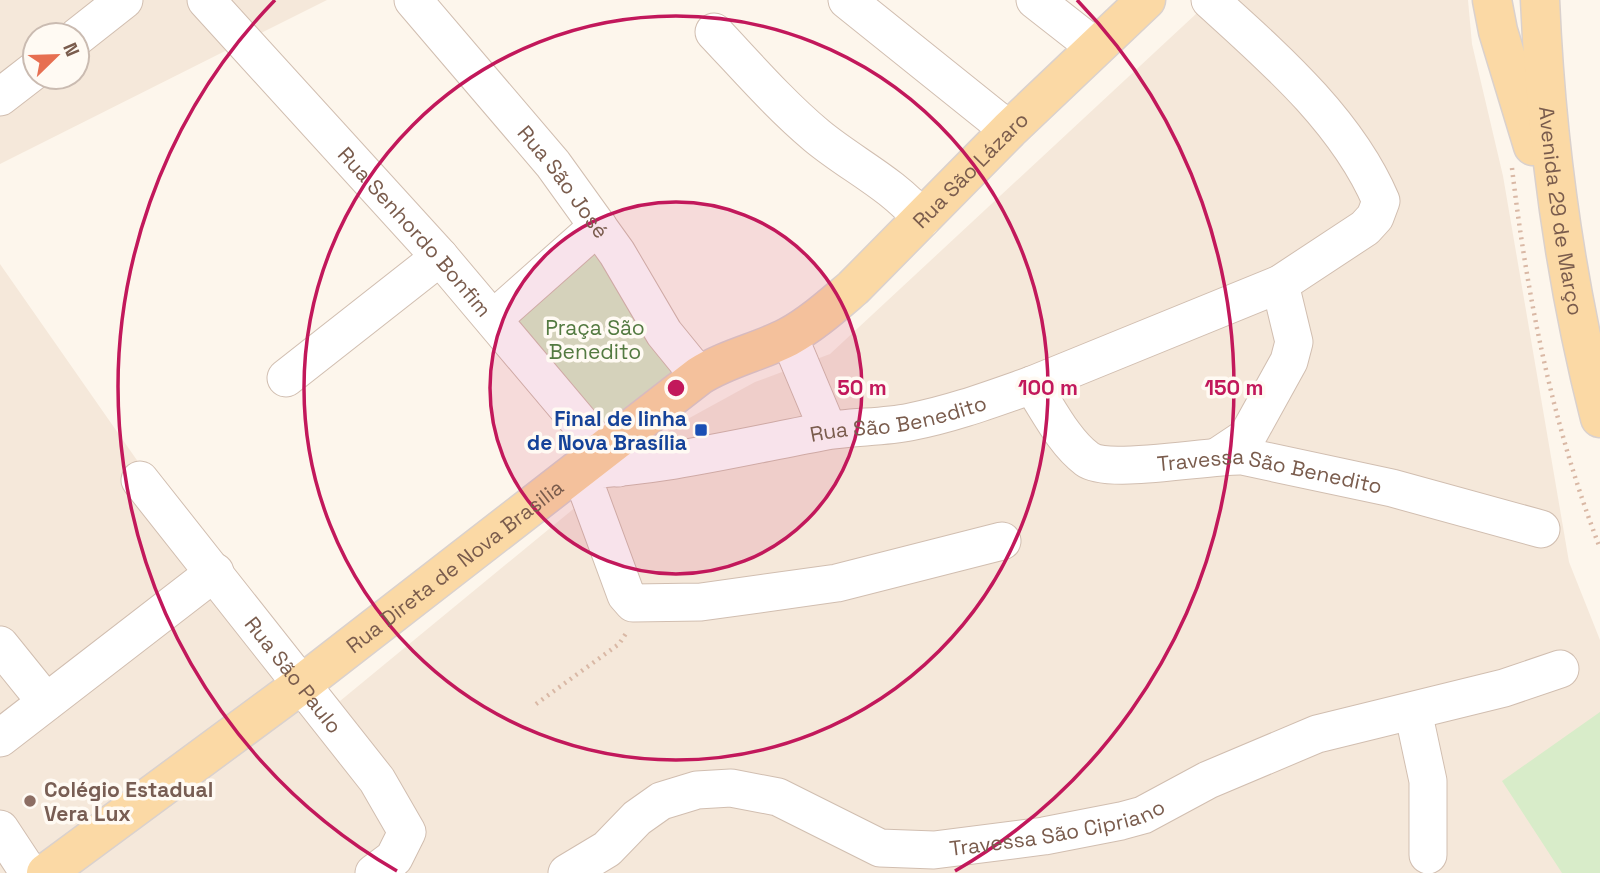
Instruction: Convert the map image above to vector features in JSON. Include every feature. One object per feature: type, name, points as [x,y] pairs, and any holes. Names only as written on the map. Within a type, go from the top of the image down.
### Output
[{"type":"main road","name":"Rua São Lázaro","points":[[789,337],[853,288],[1009,130],[1146,0]]},
{"type":"main road","points":[[1492,0],[1497,32],[1564,252]]},
{"type":"main road","name":"Avenida 29 de Março","points":[[1540,0],[1543,78],[1564,252],[1581,342],[1600,418]]},
{"type":"main road","name":"Rua Direta de Nova Brasilia","points":[[46,873],[600,463],[699,376],[720,362],[789,337]]},
{"type":"street","points":[[91,26],[124,0]]},
{"type":"street","name":"Rua Senhordo Bonfim","points":[[206,0],[493,319],[600,463],[626,595],[633,603],[644,604]]},
{"type":"street","name":"Rua São José","points":[[414,0],[506,105],[598,226],[664,333],[699,376]]},
{"type":"street","points":[[848,0],[1009,130]]},
{"type":"street","points":[[1035,0],[1095,47]]},
{"type":"street","name":"Rua São Benedito","points":[[600,463],[828,430],[912,422],[1032,386],[1280,284],[1365,228],[1375,217],[1381,201],[1370,176],[1319,107],[1209,0]]},
{"type":"street","points":[[714,32],[795,117],[819,138],[903,196],[922,219]]},
{"type":"street","points":[[0,97],[21,81]]},
{"type":"street","points":[[493,319],[598,226]]},
{"type":"street","points":[[286,378],[440,257]]},
{"type":"street","points":[[1220,455],[1247,438],[1289,361],[1294,342],[1280,284]]},
{"type":"street","points":[[789,337],[828,430]]},
{"type":"street","name":"Travessa São Benedito","points":[[1032,386],[1077,451],[1089,461],[1120,466],[1220,455],[1270,460],[1348,477],[1541,529]]},
{"type":"street","name":"Rua São Paulo","points":[[140,480],[377,780],[407,832],[394,858],[374,873]]},
{"type":"street","points":[[644,604],[701,602],[837,583],[1002,541]]},
{"type":"street","points":[[0,738],[215,572]]},
{"type":"street","points":[[0,645],[46,702]]},
{"type":"street","name":"Travessa São Cipriano","points":[[567,873],[607,849],[637,818],[661,802],[697,790],[731,788],[778,797],[880,848],[934,850],[1044,836],[1143,815],[1208,780],[1317,734],[1504,688],[1560,669]]},
{"type":"street","points":[[1413,711],[1428,781],[1428,855]]},
{"type":"street","points":[[0,829],[29,873]]},
{"type":"path","points":[[1512,162],[1519,227],[1555,405],[1581,501],[1600,548]]},
{"type":"path","points":[[536,704],[619,644],[644,604]]},
{"type":"shaded area","points":[[0,0],[327,0],[0,164]]},
{"type":"shaded area","points":[[1211,0],[1468,0],[1472,44],[1503,176],[1569,562],[1600,640],[1600,873],[0,873],[0,264],[215,572],[340,701],[673,427],[755,382],[830,354]]},
{"type":"green space","name":"Praça São Benedito","points":[[594,251],[687,365],[602,432],[508,322]]},
{"type":"green space","points":[[1600,712],[1600,873],[1562,873],[1502,781]]},
{"type":"place","name":"Final de linha de Nova Brasília","points":[[701,430]]},
{"type":"place","name":"Colégio Estadual Vera Lux","points":[[30,801]]}]
